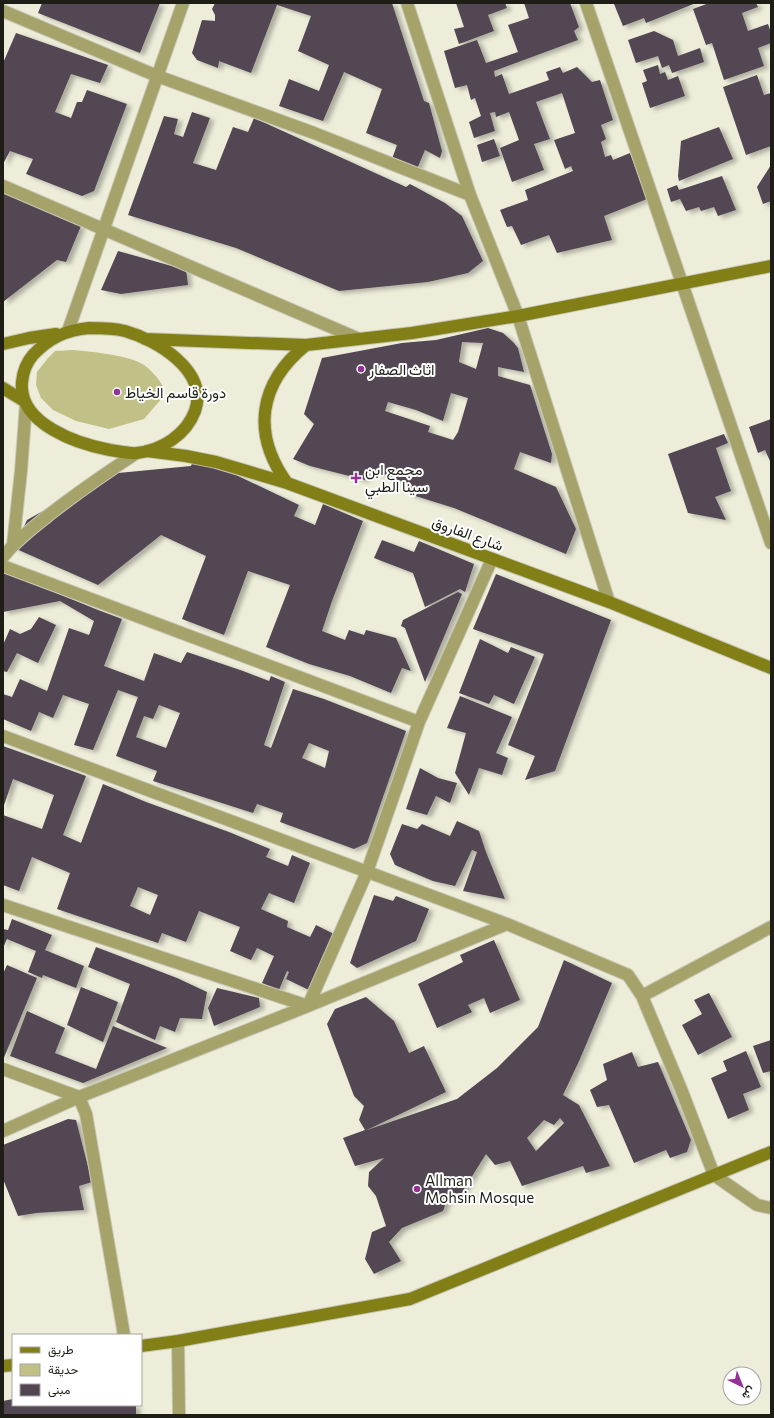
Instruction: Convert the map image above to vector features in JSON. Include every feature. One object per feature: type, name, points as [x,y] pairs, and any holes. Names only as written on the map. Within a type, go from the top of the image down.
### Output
[{"type":"main road","points":[[145,339],[306,345],[359,340],[435,330],[518,316],[771,266]]},
{"type":"main road","name":"شارع الفاروق","points":[[3,344],[89,328],[125,331],[165,349],[176,358],[184,366],[195,386],[198,395],[195,410],[186,428],[170,441],[159,447],[147,452],[135,454],[92,447],[63,435],[46,425],[25,402],[3,388]]},
{"type":"main road","name":"شارع الفاروق","points":[[25,402],[22,387],[26,367],[31,358],[46,343],[65,333]]},
{"type":"main road","points":[[288,483],[277,469],[270,453],[266,436],[265,413],[267,401],[273,384],[281,369],[306,345]]},
{"type":"main road","name":"شارع الفاروق","points":[[147,452],[186,456],[216,462],[288,483],[609,602],[771,668]]},
{"type":"main road","points":[[142,1346],[178,1341],[410,1299],[771,1152]]},
{"type":"street","points":[[65,333],[104,229],[183,3]]},
{"type":"street","points":[[407,3],[470,195],[518,316],[609,602]]},
{"type":"street","points":[[586,3],[771,543]]},
{"type":"street","points":[[3,11],[157,76],[314,132],[470,195]]},
{"type":"street","points":[[3,186],[359,340]]},
{"type":"street","points":[[13,545],[22,471],[25,402]]},
{"type":"street","points":[[3,557],[13,545],[57,509],[135,454]]},
{"type":"street","points":[[308,1006],[367,872],[419,722],[492,559]]},
{"type":"street","points":[[3,566],[419,722]]},
{"type":"street","points":[[3,736],[507,924],[628,975],[642,996],[681,1089],[714,1175],[757,1205],[771,1208]]},
{"type":"street","points":[[3,905],[308,1006]]},
{"type":"street","points":[[3,1131],[79,1097],[308,1006],[507,924]]},
{"type":"street","points":[[642,996],[771,927]]},
{"type":"street","points":[[3,1069],[79,1097],[86,1114],[124,1334]]},
{"type":"street","points":[[178,1341],[179,1415]]},
{"type":"green space","points":[[74,350],[120,356],[144,365],[155,375],[164,388],[162,398],[144,419],[109,429],[76,421],[53,410],[41,398],[36,385],[37,372],[55,351]]},
{"type":"building","points":[[42,3],[160,3],[140,53],[38,13]]},
{"type":"building","points":[[215,3],[392,3],[424,101],[429,103],[442,151],[440,158],[425,150],[417,169],[392,159],[397,145],[366,133],[382,89],[344,72],[323,121],[279,106],[289,79],[319,91],[329,65],[298,51],[311,16],[277,5],[251,73],[219,61],[218,68],[197,60],[192,53],[202,20],[215,21],[215,15],[212,9]]},
{"type":"building","points":[[456,3],[505,3],[507,8],[488,15],[494,31],[459,44],[454,29],[464,27]]},
{"type":"building","points":[[524,3],[570,3],[579,27],[574,31],[578,40],[494,71],[495,77],[502,74],[509,94],[549,80],[546,72],[560,67],[563,73],[577,67],[592,82],[600,80],[613,120],[601,125],[606,139],[601,142],[605,157],[611,155],[613,160],[630,153],[647,199],[604,216],[612,240],[557,253],[549,235],[521,245],[512,226],[507,227],[500,210],[528,200],[525,190],[573,171],[571,166],[565,169],[554,140],[575,133],[562,93],[536,102],[550,139],[534,144],[544,170],[512,182],[500,148],[519,140],[509,112],[496,117],[495,112],[490,113],[495,131],[474,138],[469,122],[481,116],[475,98],[471,100],[467,85],[455,88],[444,51],[477,40],[486,63],[518,52],[508,25],[529,18]]},
{"type":"building","points":[[696,3],[646,23],[644,18],[623,26],[614,4]]},
{"type":"building","points":[[709,3],[756,3],[758,7],[742,13],[748,31],[768,24],[771,33],[771,43],[758,48],[764,66],[724,80],[712,43],[706,45],[693,9]]},
{"type":"building","points":[[654,31],[673,40],[678,56],[700,48],[704,62],[672,73],[669,65],[662,68],[658,56],[636,63],[628,40]]},
{"type":"building","points":[[16,33],[108,65],[100,83],[71,74],[55,112],[71,118],[77,102],[82,102],[87,90],[127,104],[94,191],[82,196],[26,174],[33,159],[10,151],[3,164],[3,63]]},
{"type":"building","points":[[658,65],[660,74],[665,72],[668,80],[678,76],[685,96],[650,108],[642,83],[647,81],[643,70]]},
{"type":"building","points":[[757,75],[764,95],[771,93],[771,146],[746,155],[723,87]]},
{"type":"building","points":[[192,112],[210,118],[193,163],[216,170],[233,127],[248,132],[254,118],[406,187],[410,184],[445,203],[462,216],[483,261],[468,273],[428,282],[339,291],[236,248],[128,215],[164,116],[178,119],[174,134],[183,137]]},
{"type":"building","points":[[719,127],[733,159],[679,181],[678,176],[681,141]]},
{"type":"building","points":[[494,139],[500,156],[482,162],[477,145]]},
{"type":"building","points":[[771,165],[771,201],[763,204],[757,187]]},
{"type":"building","points":[[722,176],[736,210],[718,216],[714,207],[701,211],[699,207],[686,211],[680,199],[671,202],[667,189],[677,185],[679,190]]},
{"type":"building","points":[[3,191],[81,226],[66,262],[57,260],[3,302]]},
{"type":"building","points":[[118,251],[186,270],[188,285],[121,294],[101,290]]},
{"type":"building","points":[[488,328],[503,333],[518,348],[524,372],[498,367],[498,376],[530,385],[552,454],[551,463],[520,452],[514,469],[556,487],[576,529],[566,554],[454,508],[409,494],[412,485],[368,469],[365,480],[310,466],[293,459],[314,424],[304,414],[322,358],[402,343],[436,340]],"holes":[[[462,342],[483,343],[476,369],[459,362]],[[451,393],[468,398],[458,432],[453,440],[428,432],[430,426],[385,411],[388,402],[416,410],[443,421]]]},
{"type":"building","points":[[771,419],[770,461],[765,450],[758,453],[749,427]]},
{"type":"building","points":[[724,434],[728,443],[716,448],[731,491],[715,497],[726,520],[688,513],[668,454]]},
{"type":"building","points":[[194,458],[236,475],[299,505],[294,516],[315,525],[323,504],[363,521],[322,631],[345,640],[349,630],[364,635],[366,630],[396,638],[411,671],[402,668],[391,693],[350,676],[309,664],[266,647],[290,585],[248,571],[224,635],[182,619],[206,556],[161,535],[98,585],[14,548],[27,520],[108,474],[191,466]]},
{"type":"building","points":[[382,540],[414,552],[419,541],[474,564],[465,592],[460,589],[425,607],[413,573],[374,558]]},
{"type":"building","points":[[3,573],[22,579],[122,619],[104,666],[144,681],[154,653],[181,663],[187,652],[269,681],[271,676],[285,682],[264,745],[271,748],[293,689],[324,699],[406,731],[367,843],[354,849],[280,822],[283,813],[257,804],[253,813],[153,781],[157,771],[116,756],[138,697],[118,690],[93,750],[74,745],[89,704],[63,695],[53,718],[39,712],[31,731],[3,719],[3,694],[12,697],[20,679],[47,691],[69,628],[89,635],[94,621],[60,601],[3,612]],"holes":[[[159,705],[180,713],[166,748],[136,737],[144,716],[153,719]],[[309,743],[329,751],[325,768],[302,758]]]},
{"type":"building","points":[[496,574],[611,620],[555,771],[525,780],[535,756],[508,745],[544,654],[473,629]]},
{"type":"building","points":[[458,592],[462,594],[425,682],[405,628],[401,626],[403,620]]},
{"type":"building","points":[[39,617],[56,625],[38,663],[17,653],[7,672],[3,671],[3,645],[10,629],[20,634],[31,629]]},
{"type":"building","points":[[480,639],[508,653],[511,647],[535,657],[514,704],[494,695],[489,704],[459,693]]},
{"type":"building","points":[[460,696],[512,717],[496,753],[508,758],[502,775],[479,768],[469,795],[455,773],[466,733],[447,728]]},
{"type":"building","points":[[3,746],[86,776],[63,835],[81,843],[103,784],[270,849],[266,857],[288,866],[292,855],[310,863],[294,903],[269,893],[261,909],[288,921],[287,927],[310,937],[316,925],[334,934],[309,990],[286,979],[289,972],[287,971],[279,990],[262,983],[274,956],[257,948],[251,960],[230,951],[240,927],[199,911],[186,942],[162,933],[158,943],[57,909],[70,873],[32,857],[19,891],[3,885],[3,815],[42,829],[54,795],[13,779],[3,808]],"holes":[[[138,887],[158,895],[150,915],[130,906]]]},
{"type":"building","points":[[420,768],[438,778],[457,783],[450,803],[436,796],[427,815],[406,809]]},
{"type":"building","points":[[457,821],[479,831],[505,899],[463,891],[477,852],[472,850],[455,886],[433,881],[395,865],[390,854],[402,824],[417,829],[422,824],[450,836]]},
{"type":"building","points":[[374,895],[393,901],[396,896],[429,909],[416,941],[357,968],[350,963]]},
{"type":"building","points":[[12,919],[52,935],[45,950],[84,966],[76,988],[43,975],[42,978],[28,972],[36,951],[7,939],[3,948],[3,929],[8,930]]},
{"type":"building","points":[[494,940],[520,1000],[490,1013],[484,998],[468,1005],[472,1012],[437,1028],[418,984],[463,962],[460,955]]},
{"type":"building","points":[[96,947],[177,978],[207,992],[202,1019],[180,1018],[175,1032],[160,1026],[155,1040],[116,1022],[130,984],[88,967]]},
{"type":"building","points":[[564,960],[612,983],[563,1095],[579,1105],[610,1166],[586,1173],[583,1166],[522,1186],[510,1161],[495,1165],[486,1154],[461,1194],[450,1192],[443,1211],[402,1228],[389,1242],[401,1261],[374,1274],[365,1259],[372,1232],[386,1226],[376,1196],[368,1186],[369,1172],[384,1158],[355,1166],[343,1138],[365,1130],[359,1120],[364,1106],[354,1096],[327,1024],[335,1009],[366,997],[394,1021],[409,1053],[424,1046],[446,1092],[367,1130],[457,1099],[497,1068],[538,1027]],"holes":[[[560,1118],[564,1123],[536,1151],[527,1138],[544,1120],[554,1125]]]},
{"type":"building","points":[[7,965],[37,978],[3,1060],[3,974]]},
{"type":"building","points":[[81,987],[118,1002],[103,1042],[67,1025]]},
{"type":"building","points":[[217,988],[259,998],[260,1007],[214,1026],[208,1008]]},
{"type":"building","points":[[709,993],[732,1037],[698,1055],[682,1025],[702,1014],[694,1000]]},
{"type":"building","points":[[27,1011],[65,1028],[55,1053],[96,1069],[113,1026],[167,1048],[83,1083],[10,1056]]},
{"type":"building","points":[[771,1040],[771,1071],[763,1073],[753,1046]]},
{"type":"building","points":[[746,1051],[761,1087],[743,1094],[749,1110],[728,1119],[711,1078],[727,1071],[723,1061]]},
{"type":"building","points":[[632,1052],[638,1067],[658,1062],[691,1140],[687,1152],[670,1158],[666,1150],[634,1163],[609,1105],[597,1107],[590,1090],[607,1080],[603,1064]]},
{"type":"building","points":[[68,1119],[76,1120],[92,1182],[79,1186],[84,1210],[36,1213],[18,1216],[3,1179],[3,1145]]},
{"type":"building","points":[[12,1399],[12,1406],[136,1406],[136,1415],[4,1415],[3,1401]]},
{"type":"place","name":"اثاث الصفار","points":[[361,369]]},
{"type":"place","name":"دورة قاسم الخياط","points":[[117,392]]},
{"type":"place","name":"مجمع ابن سينا الطبي","points":[[356,478]]},
{"type":"place","name":"Allman Mohsin Mosque","points":[[417,1189]]}]
